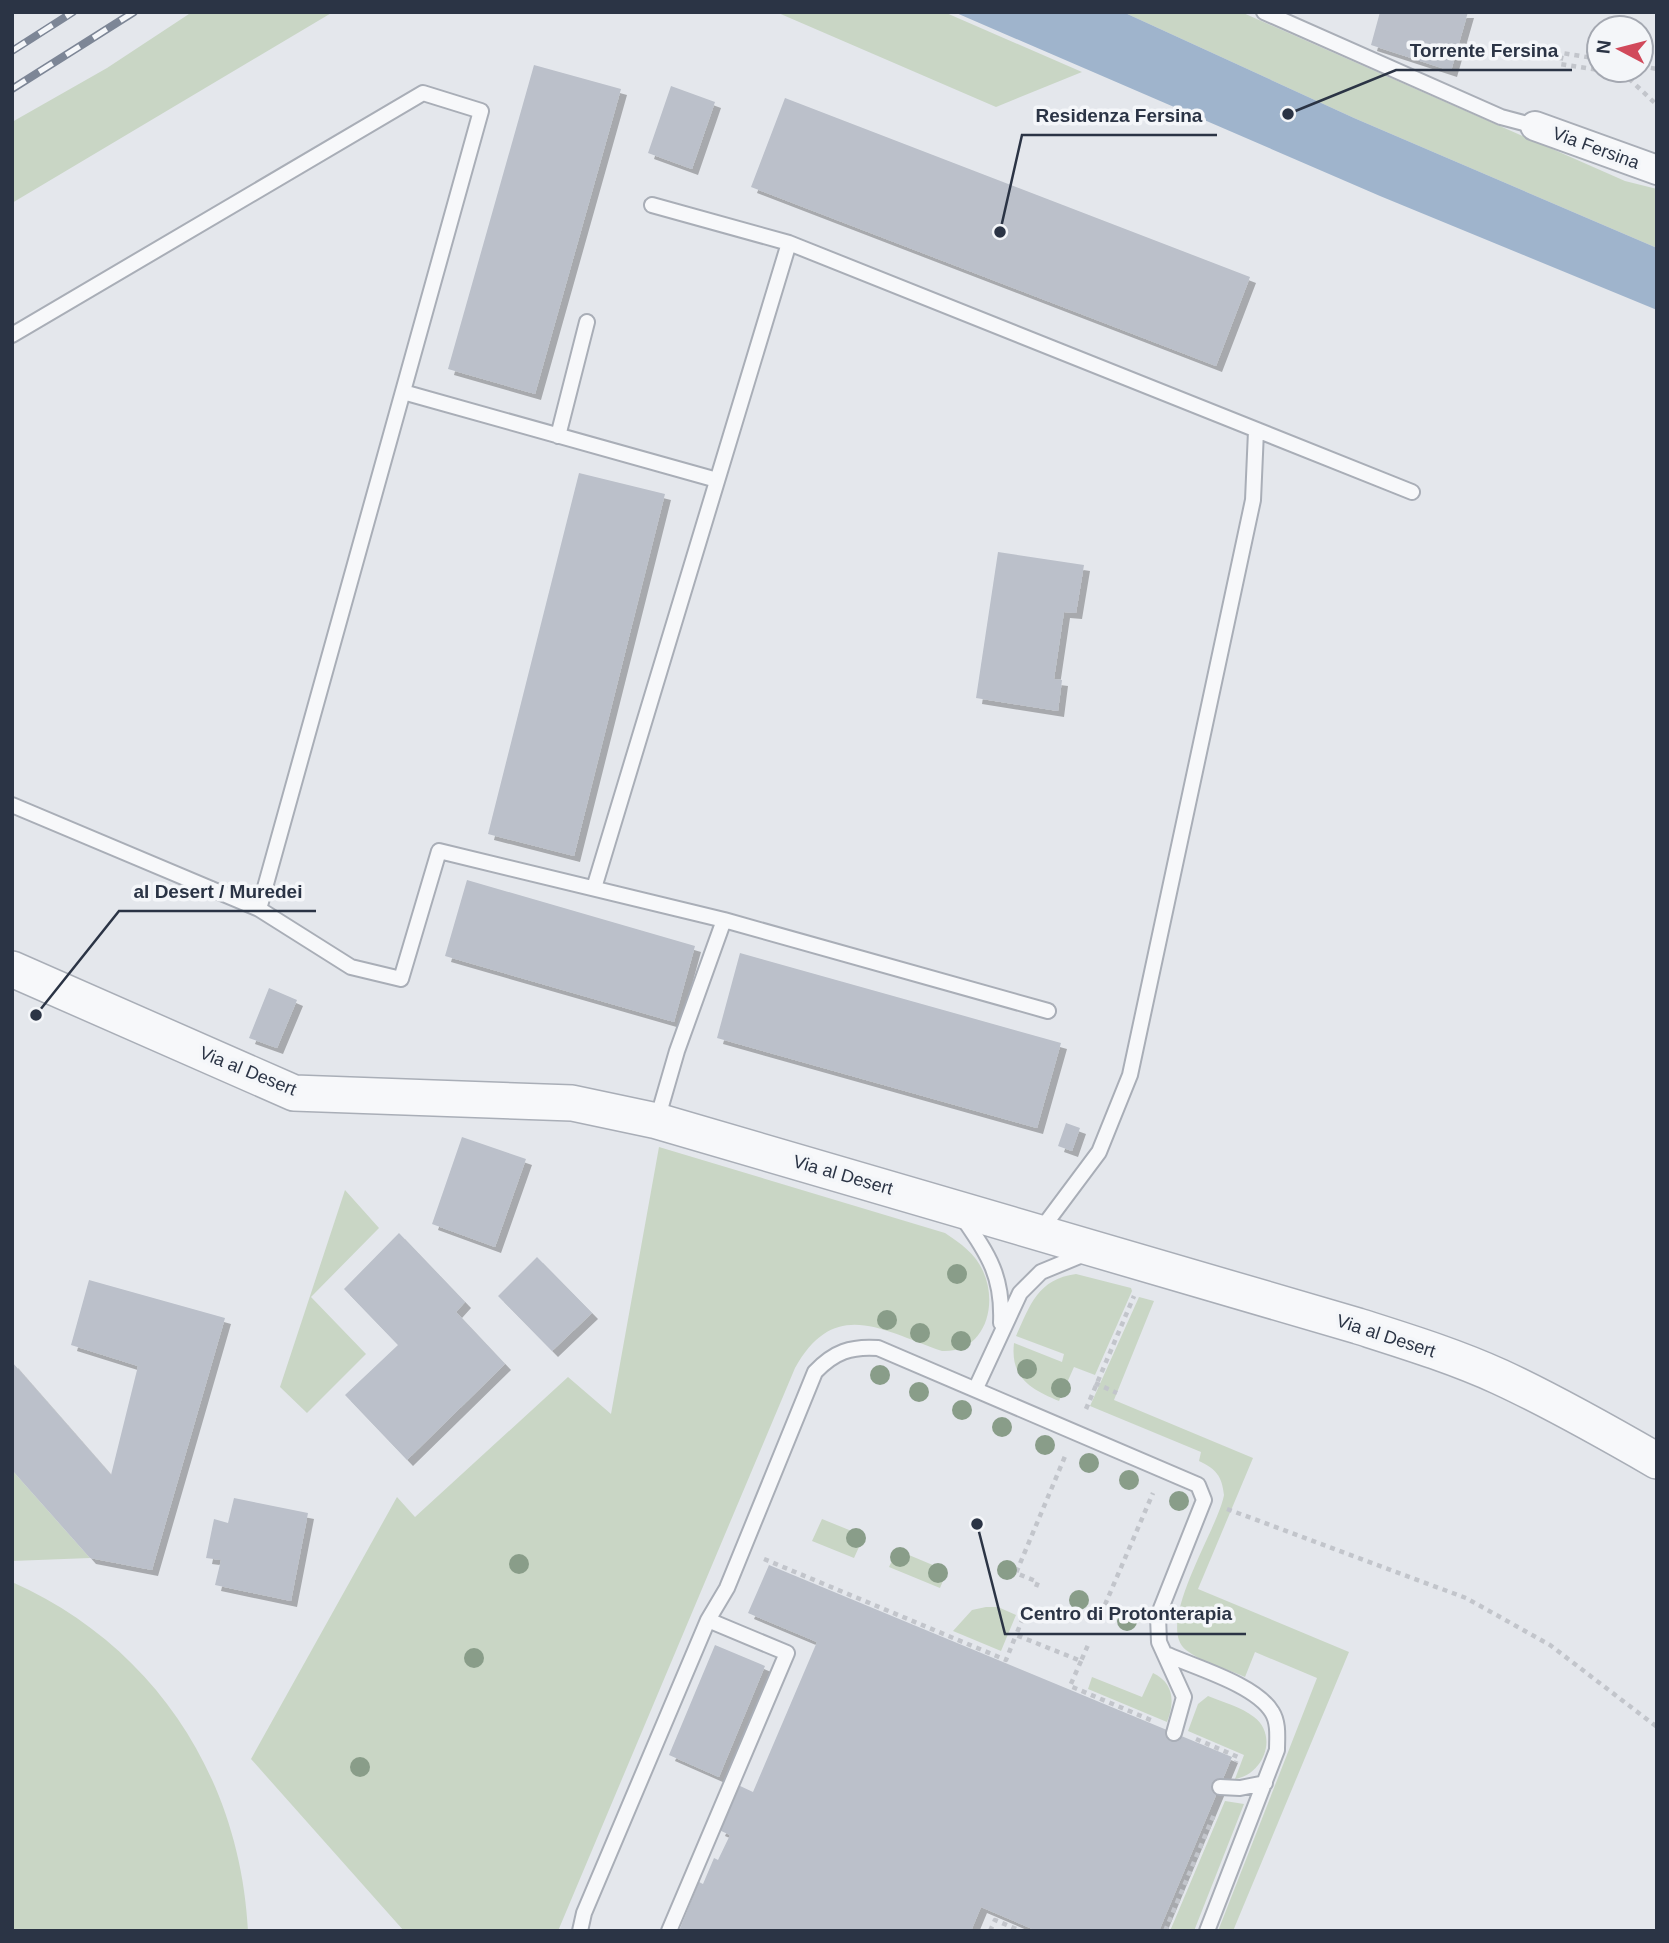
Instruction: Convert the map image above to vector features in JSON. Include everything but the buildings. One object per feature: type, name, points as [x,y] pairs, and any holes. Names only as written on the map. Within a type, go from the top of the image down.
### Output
[{"type":"street","name":"Via Fersina","points":[[1535,126],[1657,170]]},
{"type":"street","name":"Via al Desert","points":[[12,969],[295,1093],[572,1103],[657,1121],[1099,1249],[1441,1353],[1575,1413],[1657,1461]]},
{"type":"lane","points":[[1264,12],[1501,117],[1535,126]]},
{"type":"lane","points":[[12,335],[423,93],[481,111],[259,909]]},
{"type":"lane","points":[[652,205],[789,243],[1412,492]]},
{"type":"lane","points":[[594,888],[789,243]]},
{"type":"lane","points":[[558,436],[587,322]]},
{"type":"lane","points":[[402,392],[717,481]]},
{"type":"lane","points":[[1040,1232],[1099,1152],[1130,1075],[1253,500],[1256,431]]},
{"type":"lane","points":[[12,805],[259,909],[351,967],[401,979],[439,851],[724,920],[1048,1011]]},
{"type":"lane","points":[[657,1121],[677,1051],[724,920]]},
{"type":"lane","points":[[956,1208],[996,1270],[1002,1296],[1000,1331]]},
{"type":"lane","points":[[976,1388],[1000,1331],[1020,1293],[1041,1272],[1099,1249]]},
{"type":"lane","points":[[580,1931],[584,1913],[708,1620],[727,1588],[815,1372],[830,1357],[847,1349],[878,1348],[1198,1485],[1204,1500],[1160,1606],[1159,1642],[1168,1655],[1184,1697],[1174,1731]]},
{"type":"lane","points":[[669,1931],[787,1653],[708,1620]]},
{"type":"lane","points":[[1168,1655],[1249,1691],[1262,1700],[1274,1714],[1277,1750],[1207,1931]]},
{"type":"lane","points":[[1223,1787],[1265,1783]]},
{"type":"path","points":[[1585,57],[1562,53],[1560,64],[1585,68]]},
{"type":"path","points":[[1635,84],[1657,105]]},
{"type":"path","points":[[1097,1413],[1084,1408],[1139,1286]]},
{"type":"path","points":[[1095,1383],[1117,1393]]},
{"type":"path","points":[[1036,1587],[1038,1582],[1016,1573],[1068,1450]]},
{"type":"path","points":[[1101,1614],[1156,1486]]},
{"type":"path","points":[[1204,1500],[1466,1598],[1550,1645],[1657,1727]]},
{"type":"path","points":[[759,1556],[1006,1660],[1023,1618]]},
{"type":"path","points":[[1016,1634],[1081,1661]]},
{"type":"path","points":[[1088,1646],[1070,1686],[1238,1757],[1223,1787],[1165,1931]]},
{"type":"path","points":[[990,1931],[995,1920],[1021,1931]]},
{"type":"green space","points":[[192,12],[333,12],[12,203],[12,122],[107,68]]},
{"type":"green space","points":[[776,12],[944,12],[1082,72],[996,107]]},
{"type":"green space","points":[[1123,12],[1241,12],[1625,181],[1657,189],[1657,248],[1354,118]]},
{"type":"green space","points":[[659,1147],[945,1233],[972,1254],[983,1271],[989,1299],[984,1325],[978,1336],[956,1350],[942,1351],[900,1335],[861,1325],[844,1326],[827,1332],[810,1346],[795,1368],[558,1931],[404,1931],[251,1759],[397,1497],[415,1517],[568,1377],[611,1414]]},
{"type":"green space","points":[[345,1190],[379,1228],[311,1297],[366,1354],[307,1413],[280,1387]]},
{"type":"green space","points":[[1076,1274],[1131,1288],[1132,1291],[1095,1375],[1074,1367],[1059,1401],[1024,1381],[1015,1365],[1014,1343],[1062,1362],[1064,1354],[1016,1336],[1037,1295],[1053,1281]]},
{"type":"green space","points":[[1139,1297],[1154,1301],[1114,1400],[1253,1458],[1198,1589],[1349,1652],[1233,1931],[1218,1931],[1317,1678],[1255,1652],[1245,1677],[1192,1654],[1178,1638],[1182,1599],[1224,1495],[1217,1474],[1199,1461],[1201,1452],[1090,1406]]},
{"type":"green space","points":[[12,1470],[90,1558],[12,1561]]},
{"type":"green space","points":[[822,1519],[864,1536],[854,1558],[812,1541]]},
{"type":"green space","points":[[897,1550],[947,1571],[940,1588],[889,1567]]},
{"type":"green space","points":[[12,1582],[63,1609],[108,1641],[147,1680],[180,1722],[207,1770],[228,1820],[241,1874],[248,1931],[12,1931]]},
{"type":"green space","points":[[998,1607],[1016,1615],[1001,1651],[953,1631],[972,1610]]},
{"type":"green space","points":[[1153,1673],[1165,1682],[1171,1694],[1167,1722],[1088,1689],[1092,1677],[1142,1697]]},
{"type":"green space","points":[[1208,1696],[1243,1710],[1262,1725],[1266,1734],[1264,1754],[1260,1763],[1245,1776],[1235,1779],[1244,1755],[1188,1731],[1198,1704]]},
{"type":"green space","points":[[1225,1801],[1244,1804],[1194,1931],[1170,1931]]},
{"type":"water","points":[[954,12],[1123,12],[1354,118],[1657,248],[1657,310],[1380,196]]},
{"type":"railway","points":[[12,51],[73,12]]},
{"type":"railway","points":[[12,89],[134,12]]},
{"type":"place","name":"Torrente Fersina","points":[[1288,114]]},
{"type":"place","name":"Residenza Fersina","points":[[1000,232]]},
{"type":"place","name":"al Desert / Muredei","points":[[36,1015]]},
{"type":"place","name":"Centro di Protonterapia","points":[[977,1524]]}]
